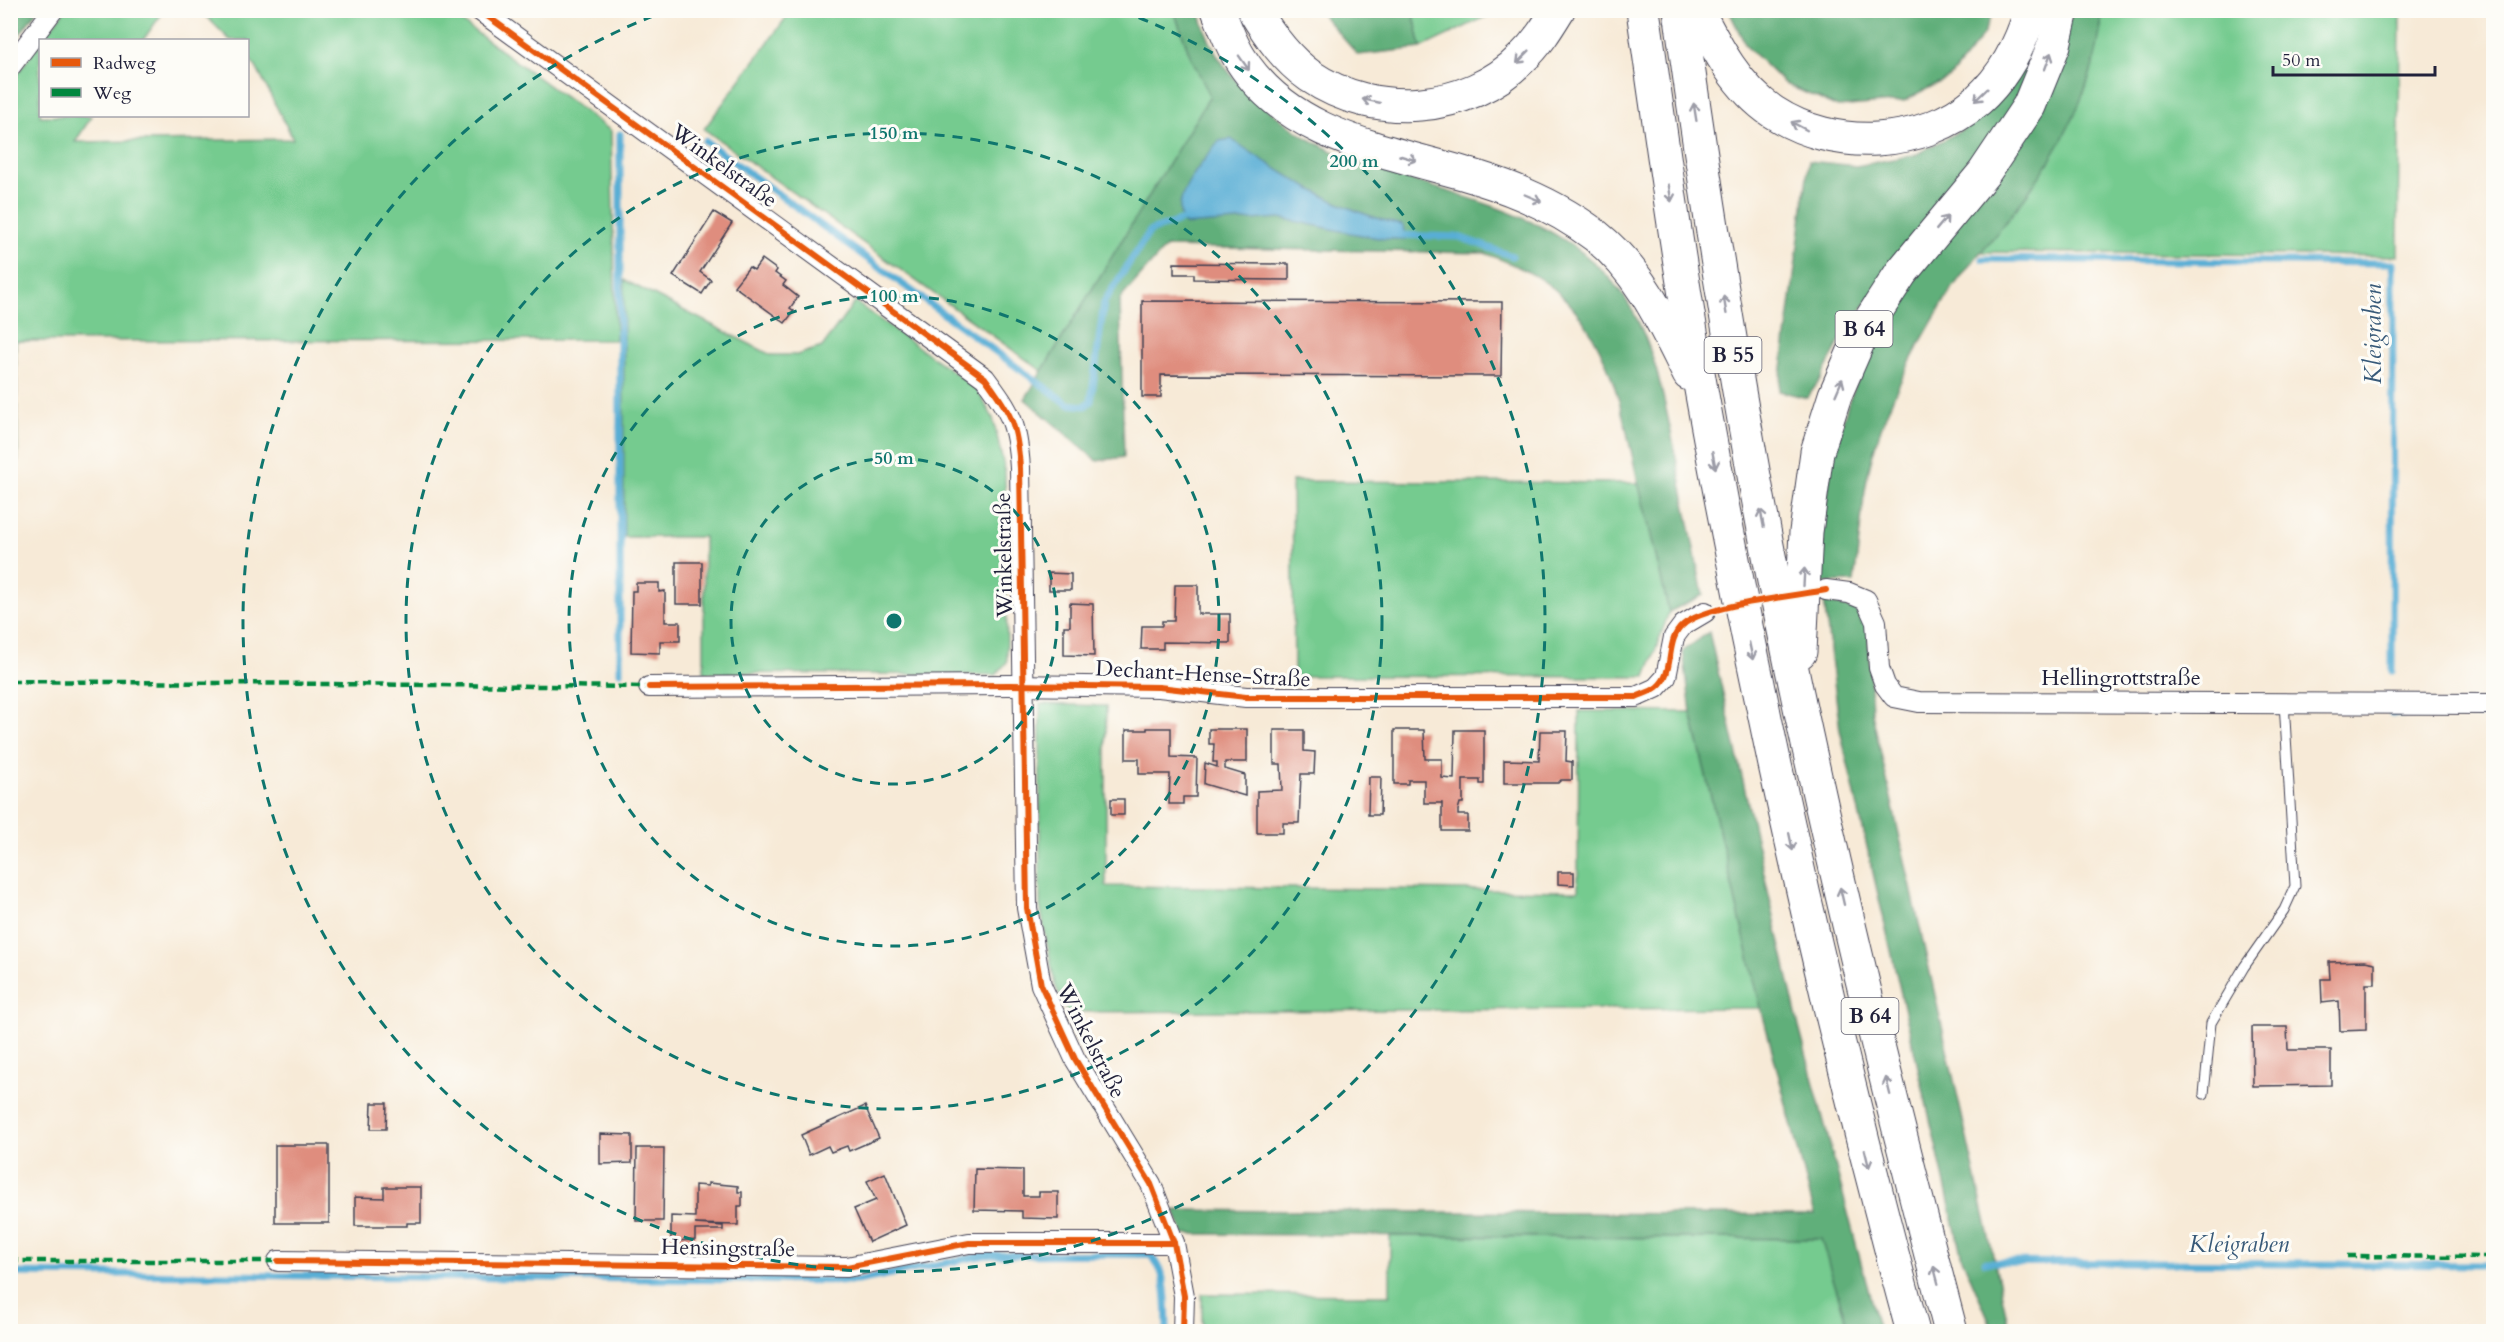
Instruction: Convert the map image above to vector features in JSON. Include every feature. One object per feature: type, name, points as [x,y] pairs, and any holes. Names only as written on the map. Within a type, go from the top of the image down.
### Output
[{"type":"highway","name":"B 64","points":[[1218,10],[1241,60],[1253,76],[1282,104],[1314,125],[1347,139],[1512,189],[1561,212],[1597,237],[1639,282],[1656,307],[1703,402],[1742,610],[1796,864],[1872,1179],[1913,1332]]},
{"type":"highway","points":[[1254,10],[1285,54],[1310,76],[1340,92],[1372,102],[1407,106],[1440,102],[1470,93],[1497,78],[1522,59],[1543,35],[1558,10]]},
{"type":"highway","name":"B 55","points":[[1642,10],[1703,402]]},
{"type":"highway","name":"B 55","points":[[1680,10],[1740,400],[1798,699]]},
{"type":"highway","points":[[1697,10],[1719,53],[1742,84],[1772,111],[1808,131],[1841,138],[1880,140],[1918,133],[1948,119],[1978,99],[2004,70],[2023,37],[2031,10]]},
{"type":"highway","name":"B 64","points":[[1951,1332],[1869,1012],[1798,699],[1806,532],[1817,452],[1835,395],[1862,333],[1901,273],[1983,173],[2029,106],[2054,45],[2062,10]]},
{"type":"street","points":[[10,67],[53,10]]},
{"type":"street","name":"Winkelstraße","points":[[478,10],[985,378],[1008,410],[1018,439],[1025,685],[1027,908],[1041,985],[1075,1059],[1151,1184],[1174,1243],[1184,1296],[1183,1332]]},
{"type":"street","name":"Hellingrottstraße","points":[[1826,590],[1849,592],[1866,600],[1876,622],[1879,668],[1885,685],[1894,697],[1919,702],[2493,704]]},
{"type":"street","name":"Dechant-Hense-Straße","points":[[649,687],[1025,685],[1159,687],[1246,697],[1636,697],[1656,688],[1666,677],[1674,637],[1683,625],[1705,612]]},
{"type":"street","name":"Hensingstraße","points":[[278,1262],[846,1267],[969,1243],[1174,1243]]},
{"type":"lane","points":[[2204,1094],[2211,1023],[2244,967],[2284,910],[2295,886],[2284,702]]},
{"type":"green space","points":[[200,10],[447,11],[611,131],[616,340],[16,341],[18,460],[11,460],[11,83],[39,43],[39,117],[91,117],[75,142],[293,139],[256,67],[249,59],[249,39],[229,39]]},
{"type":"green space","points":[[1413,10],[1498,11],[1421,48]]},
{"type":"green space","points":[[10,11],[37,11],[11,46]]},
{"type":"green space","points":[[64,11],[164,11],[144,39],[43,39]]},
{"type":"green space","points":[[791,11],[1174,11],[1190,55],[1211,96],[1042,371],[704,129]]},
{"type":"green space","points":[[1174,11],[1199,11],[1210,43],[1237,81],[1260,103],[1306,137],[1349,159],[1516,215],[1554,234],[1589,259],[1620,291],[1642,329],[1657,371],[1703,595],[1669,612],[1620,406],[1604,358],[1592,335],[1578,314],[1544,281],[1485,253],[1166,247],[1120,299],[1124,457],[1097,461],[1025,399],[1210,96],[1190,55]]},
{"type":"green space","points":[[1319,11],[1413,11],[1421,48],[1358,55]]},
{"type":"green space","points":[[1729,11],[1993,11],[1983,35],[1950,77],[1904,101],[1838,107],[1785,84],[1746,46]]},
{"type":"green space","points":[[2075,11],[2102,11],[2099,40],[2083,96],[2041,175],[1956,283],[1924,335],[1901,380],[1882,426],[1868,474],[1854,582],[1822,583],[1822,532],[1833,453],[1849,401],[1875,339]]},
{"type":"green space","points":[[2102,11],[2400,11],[2398,256],[1978,252],[2006,223],[2086,88],[2101,27]]},
{"type":"green space","points":[[2027,59],[2038,64],[2009,121],[1846,329],[1820,380],[1807,398],[1779,391],[1809,161],[1856,166],[1915,155],[1968,127]]},
{"type":"green space","points":[[624,280],[771,355],[797,355],[822,347],[855,302],[976,388],[993,418],[1005,471],[1007,662],[996,675],[704,673],[704,537],[624,537]]},
{"type":"green space","points":[[1292,481],[1639,483],[1669,612],[1646,677],[1294,676]]},
{"type":"green space","points":[[1824,601],[1855,610],[1868,625],[1872,713],[2010,1331],[1992,1331],[1962,1258],[1840,730]]},
{"type":"green space","points":[[1709,632],[1799,1027],[1879,1331],[1849,1331],[1821,1239],[1183,1234],[1175,1210],[1815,1215],[1761,1008],[1691,712],[1683,651]]},
{"type":"green space","points":[[1040,704],[1106,706],[1106,886],[1578,891],[1579,711],[1691,712],[1761,1008],[1067,1012],[1055,985],[1040,906]]},
{"type":"green space","points":[[1390,1236],[1822,1239],[1849,1331],[1202,1332],[1202,1294],[1390,1295]]},
{"type":"water","points":[[1231,139],[1292,178],[1335,201],[1357,211],[1403,225],[1405,239],[1384,239],[1280,218],[1185,225],[1180,215],[1180,204],[1189,181],[1219,141]]},
{"type":"building","points":[[714,212],[732,223],[700,272],[711,280],[702,294],[673,276]]},
{"type":"building","points":[[762,259],[777,270],[775,273],[786,281],[783,285],[798,297],[790,308],[794,311],[785,323],[734,286],[749,267],[754,270]]},
{"type":"building","points":[[1174,263],[1289,264],[1289,280],[1194,279],[1194,274],[1174,274]]},
{"type":"building","points":[[1142,301],[1502,302],[1501,376],[1161,375],[1161,397],[1142,397]]},
{"type":"building","points":[[676,562],[702,562],[702,604],[676,604]]},
{"type":"building","points":[[1049,573],[1071,574],[1071,590],[1049,590]]},
{"type":"building","points":[[636,583],[659,583],[659,592],[665,591],[665,622],[680,622],[680,641],[660,641],[660,653],[631,652],[632,591],[636,591]]},
{"type":"building","points":[[1175,585],[1198,585],[1198,614],[1230,614],[1230,643],[1163,642],[1163,649],[1141,649],[1142,626],[1162,626],[1162,621],[1174,621]]},
{"type":"building","points":[[1070,603],[1093,604],[1094,656],[1064,655],[1064,626],[1070,626]]},
{"type":"building","points":[[1147,728],[1171,728],[1171,757],[1197,758],[1196,797],[1183,797],[1183,804],[1169,804],[1170,774],[1139,774],[1139,759],[1126,759],[1126,730],[1147,730]]},
{"type":"building","points":[[1209,729],[1247,729],[1247,762],[1225,762],[1225,769],[1245,775],[1245,796],[1204,784],[1205,763],[1217,767],[1217,762],[1213,762],[1214,744],[1209,744]]},
{"type":"building","points":[[1274,730],[1304,730],[1304,751],[1315,752],[1314,774],[1301,774],[1299,823],[1283,823],[1283,833],[1257,833],[1257,791],[1282,790],[1281,764],[1274,764]]},
{"type":"building","points":[[1394,730],[1424,730],[1425,759],[1442,759],[1442,778],[1454,779],[1455,730],[1484,730],[1484,784],[1480,784],[1480,780],[1463,780],[1463,803],[1460,803],[1458,810],[1458,815],[1468,815],[1468,831],[1442,831],[1442,803],[1424,803],[1424,780],[1408,780],[1408,784],[1394,784]]},
{"type":"building","points":[[1540,731],[1567,731],[1566,761],[1572,762],[1572,780],[1561,780],[1558,783],[1504,783],[1504,760],[1539,761]]},
{"type":"building","points":[[1369,777],[1381,777],[1380,815],[1368,815]]},
{"type":"building","points":[[1111,799],[1124,799],[1124,815],[1111,815]]},
{"type":"building","points":[[1558,872],[1574,872],[1574,885],[1558,884]]},
{"type":"building","points":[[2329,962],[2375,963],[2375,984],[2366,984],[2366,1030],[2340,1031],[2339,1001],[2322,1003],[2321,979],[2330,979]]},
{"type":"building","points":[[2252,1027],[2287,1027],[2288,1050],[2331,1050],[2331,1085],[2253,1086]]},
{"type":"building","points":[[372,1103],[387,1103],[386,1129],[371,1129]]},
{"type":"building","points":[[865,1106],[879,1138],[849,1151],[847,1146],[831,1152],[828,1146],[809,1155],[801,1135]]},
{"type":"building","points":[[600,1134],[632,1135],[632,1163],[600,1164]]},
{"type":"building","points":[[275,1145],[329,1145],[329,1223],[275,1223]]},
{"type":"building","points":[[637,1148],[664,1148],[663,1221],[636,1221]]},
{"type":"building","points":[[975,1169],[1023,1170],[1023,1196],[1039,1196],[1039,1192],[1058,1192],[1058,1219],[1022,1218],[1022,1211],[974,1210]]},
{"type":"building","points":[[885,1173],[906,1225],[869,1242],[854,1209],[876,1200],[867,1181]]},
{"type":"building","points":[[708,1183],[738,1186],[738,1192],[742,1192],[742,1206],[738,1206],[738,1225],[695,1224],[723,1226],[723,1230],[695,1230],[695,1240],[671,1241],[671,1216],[695,1217],[695,1185],[708,1186]]},
{"type":"building","points":[[384,1187],[421,1187],[421,1223],[407,1223],[407,1226],[355,1226],[355,1197],[384,1198]]},
{"type":"waterway","points":[[620,134],[620,672]]},
{"type":"waterway","points":[[705,141],[1068,404],[1085,406],[1091,401],[1104,302],[1150,231],[1188,218]]},
{"type":"waterway","name":"Kleigraben","points":[[1398,235],[1459,237],[1512,256]]},
{"type":"waterway","name":"Kleigraben","points":[[1983,259],[2393,263],[2392,671]]},
{"type":"waterway","name":"Kleigraben","points":[[2392,714],[2494,715]]},
{"type":"waterway","points":[[10,1273],[857,1281],[985,1255],[1149,1254],[1160,1269],[1163,1279],[1167,1332]]},
{"type":"waterway","name":"Kleigraben","points":[[1985,1262],[2494,1265]]},
{"type":"marked path","points":[[10,681],[649,687]]},
{"type":"marked path","points":[[2347,1256],[2494,1257]]},
{"type":"marked path","points":[[10,1261],[278,1261]]},
{"type":"cycle path","points":[[479,10],[985,378],[1007,410],[1017,440],[1020,468],[1027,908],[1041,985],[1075,1059],[1151,1184],[1174,1243],[1184,1296],[1183,1332]]},
{"type":"cycle path","points":[[649,687],[1011,685],[1159,687],[1246,697],[1636,697],[1655,689],[1663,681],[1677,632],[1694,618],[1729,607],[1826,590]]},
{"type":"cycle path","points":[[278,1261],[847,1267],[969,1243],[1174,1243]]}]
